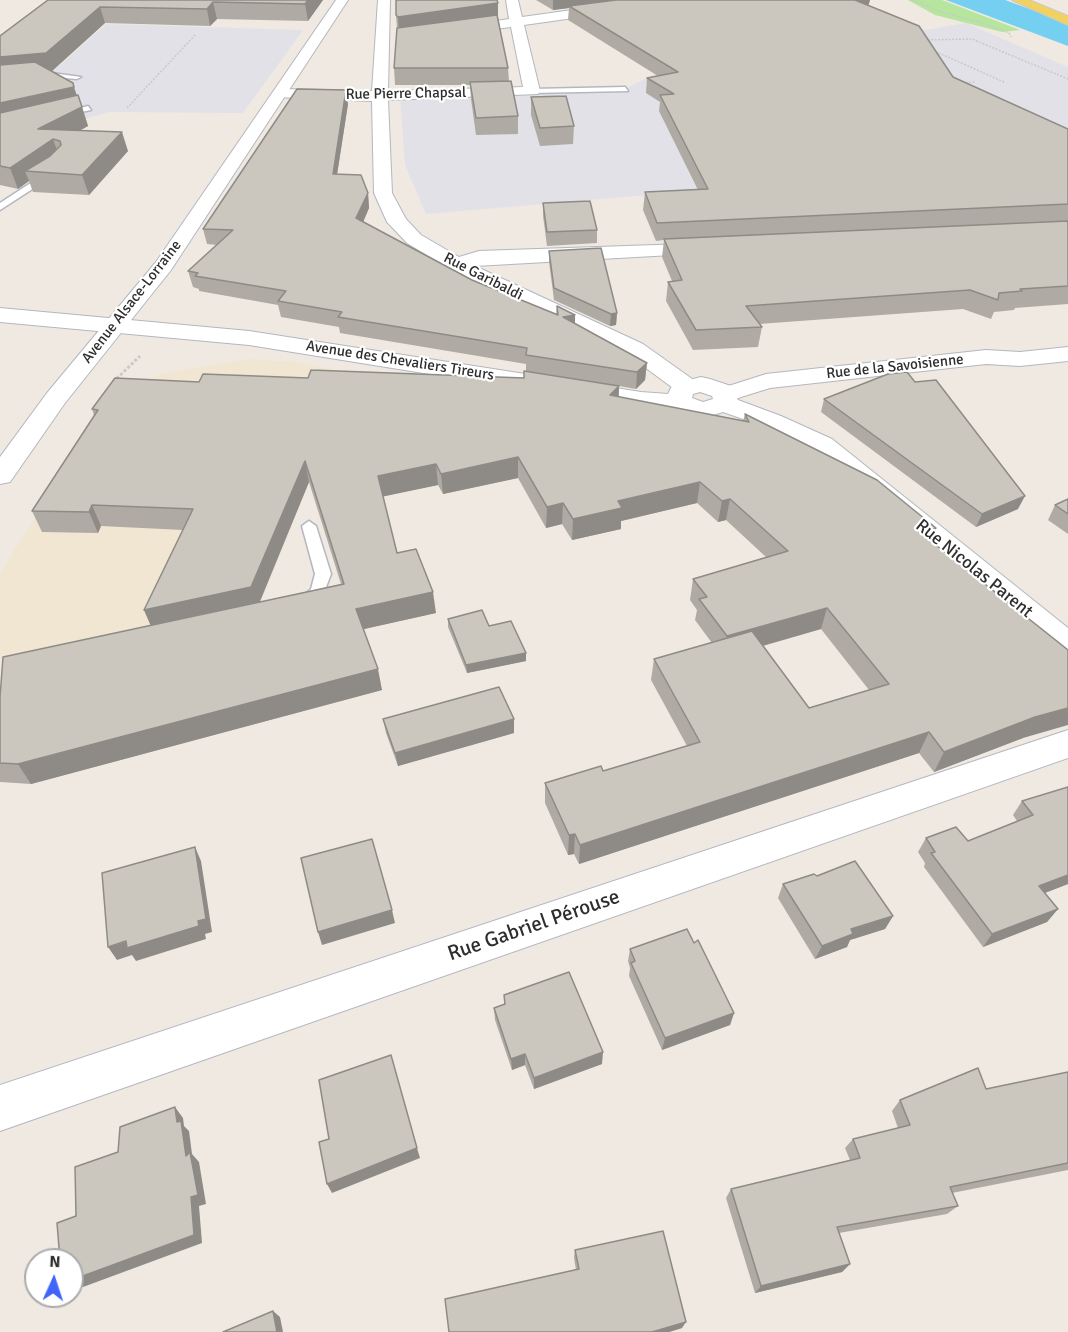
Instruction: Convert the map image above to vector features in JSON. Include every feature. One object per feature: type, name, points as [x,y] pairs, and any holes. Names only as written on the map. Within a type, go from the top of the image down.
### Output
[{"type":"main road","points":[[1018,0],[1068,17]]},
{"type":"street","name":"Avenue Alsace-Lorraine","points":[[0,476],[56,398],[164,266],[342,0]]},
{"type":"street","name":"Rue Garibaldi","points":[[384,0],[380,96],[383,193],[397,222],[414,239],[457,266],[635,349],[684,395]]},
{"type":"street","points":[[512,0],[532,91]]},
{"type":"street","points":[[482,27],[672,0]]},
{"type":"street","points":[[382,40],[401,38]]},
{"type":"street","name":"Rue Pierre Chapsal","points":[[280,94],[380,96],[532,91]]},
{"type":"street","points":[[457,266],[479,257],[726,246]]},
{"type":"street","name":"Avenue des Chevaliers Tireurs","points":[[0,300],[118,324]]},
{"type":"street","name":"Avenue des Chevaliers Tireurs","points":[[0,315],[118,324],[249,338],[641,400],[684,395],[704,410],[724,400]]},
{"type":"street","name":"Rue de la Savoisienne","points":[[724,400],[766,381],[986,357],[1020,359],[1068,354]]},
{"type":"street","name":"Rue Nicolas Parent","points":[[724,400],[823,445],[1068,646]]},
{"type":"street","name":"Rue Gabriel Pérouse","points":[[0,1108],[1068,744]]},
{"type":"lane","points":[[0,79],[52,75],[77,77]]},
{"type":"lane","points":[[532,91],[625,89]]},
{"type":"lane","points":[[56,115],[88,108]]},
{"type":"lane","points":[[0,207],[57,168]]},
{"type":"lane","points":[[290,609],[301,606],[318,591],[322,574],[309,526]]},
{"type":"path","points":[[913,0],[938,11],[983,23],[1009,33],[1011,37]]},
{"type":"path","points":[[127,108],[196,34]]},
{"type":"path","points":[[920,40],[972,39],[1068,79]]},
{"type":"path","points":[[931,50],[1004,82]]},
{"type":"path","points":[[955,83],[975,82]]},
{"type":"shaded area","points":[[871,7],[926,30],[966,23],[1068,67],[1068,159],[426,214],[405,165],[400,95],[625,89],[655,74],[741,61]]},
{"type":"shaded area","points":[[106,24],[303,30],[243,113],[109,112],[2,142],[5,71],[59,66]]},
{"type":"shaded area","points":[[247,359],[294,362],[396,381],[311,466],[258,606],[0,660],[0,573],[111,399],[141,382],[164,373]]},
{"type":"green space","points":[[908,0],[942,0],[1020,30],[1002,32],[935,15]]},
{"type":"water","points":[[946,0],[1005,0],[1068,23],[1068,46]]},
{"type":"building","points":[[48,0],[308,0],[305,4],[213,2],[207,9],[100,7],[46,53],[0,57],[0,36]]},
{"type":"building","points":[[396,0],[497,0],[498,3],[398,17]]},
{"type":"building","points":[[616,0],[855,0],[919,26],[953,77],[1068,129],[1068,204],[657,223],[645,192],[708,189],[660,95],[674,94],[647,78],[678,72],[569,6]]},
{"type":"building","points":[[497,15],[508,68],[394,68],[397,28]]},
{"type":"building","points":[[35,62],[73,83],[74,87],[0,103],[0,65]]},
{"type":"building","points":[[511,81],[518,116],[476,118],[470,82]]},
{"type":"building","points":[[297,89],[346,90],[333,174],[361,175],[368,193],[356,218],[472,280],[558,315],[557,306],[575,315],[563,317],[647,363],[637,372],[526,355],[527,348],[338,317],[342,312],[278,301],[286,291],[195,276],[198,273],[188,271],[233,230],[203,229]]},
{"type":"building","points":[[78,95],[82,107],[38,129],[122,132],[82,175],[25,171],[50,156],[61,145],[60,141],[53,139],[10,168],[0,166],[0,113]]},
{"type":"building","points":[[566,96],[574,126],[540,128],[531,97]]},
{"type":"building","points":[[590,201],[597,230],[547,232],[543,203]]},
{"type":"building","points":[[1068,221],[1068,286],[1020,289],[1022,291],[999,293],[998,300],[970,290],[746,306],[762,327],[696,330],[668,282],[682,280],[664,239]]},
{"type":"building","points":[[601,248],[617,313],[611,314],[554,288],[549,251]]},
{"type":"building","points":[[311,370],[524,378],[524,371],[619,386],[610,395],[749,422],[745,414],[877,480],[936,528],[922,534],[1068,650],[1068,708],[1035,717],[944,752],[929,732],[580,845],[575,834],[569,835],[545,783],[601,766],[603,771],[700,742],[654,659],[752,631],[809,708],[889,684],[827,608],[727,636],[699,599],[707,597],[693,579],[788,551],[730,499],[722,501],[700,482],[618,501],[622,508],[573,519],[563,503],[547,507],[518,457],[441,474],[436,464],[378,476],[397,553],[416,549],[433,592],[356,609],[378,669],[18,764],[0,763],[0,697],[3,657],[344,584],[305,461],[251,587],[144,610],[193,509],[92,505],[89,512],[32,511],[98,410],[92,409],[115,378],[199,382],[203,374],[308,378]]},
{"type":"building","points":[[907,372],[915,382],[936,380],[1025,496],[982,514],[824,399],[888,374]]},
{"type":"building","points":[[1068,499],[1068,514],[1055,505]]},
{"type":"building","points":[[482,610],[489,626],[511,621],[526,653],[466,665],[448,619]]},
{"type":"building","points":[[499,687],[514,719],[395,753],[383,719]]},
{"type":"building","points":[[1068,787],[1068,875],[1039,886],[1058,909],[992,934],[931,853],[935,852],[926,838],[956,827],[968,841],[1033,815],[1022,801]]},
{"type":"building","points":[[372,839],[392,910],[318,932],[301,858]]},
{"type":"building","points":[[195,847],[206,919],[198,921],[199,926],[127,948],[126,941],[108,947],[102,873]]},
{"type":"building","points":[[855,861],[893,916],[851,929],[853,934],[822,946],[783,884],[814,874],[817,876]]},
{"type":"building","points":[[687,929],[694,943],[698,940],[734,1013],[665,1038],[631,963],[635,961],[630,949]]},
{"type":"building","points":[[569,972],[603,1052],[534,1078],[525,1054],[511,1059],[494,1008],[505,1004],[504,995]]},
{"type":"building","points":[[391,1055],[417,1148],[327,1184],[319,1142],[329,1139],[319,1080]]},
{"type":"building","points":[[978,1068],[986,1089],[1068,1072],[1068,1163],[950,1187],[958,1206],[837,1227],[850,1264],[761,1286],[731,1189],[860,1158],[853,1139],[910,1125],[900,1100]]},
{"type":"building","points":[[175,1107],[177,1122],[181,1121],[186,1156],[190,1152],[198,1195],[191,1197],[194,1235],[84,1276],[84,1248],[59,1248],[57,1223],[76,1216],[75,1167],[118,1152],[120,1127]]},
{"type":"building","points":[[663,1231],[686,1322],[652,1332],[449,1332],[445,1299],[579,1269],[575,1250]]},
{"type":"building","points":[[273,1311],[277,1332],[223,1332]]}]
